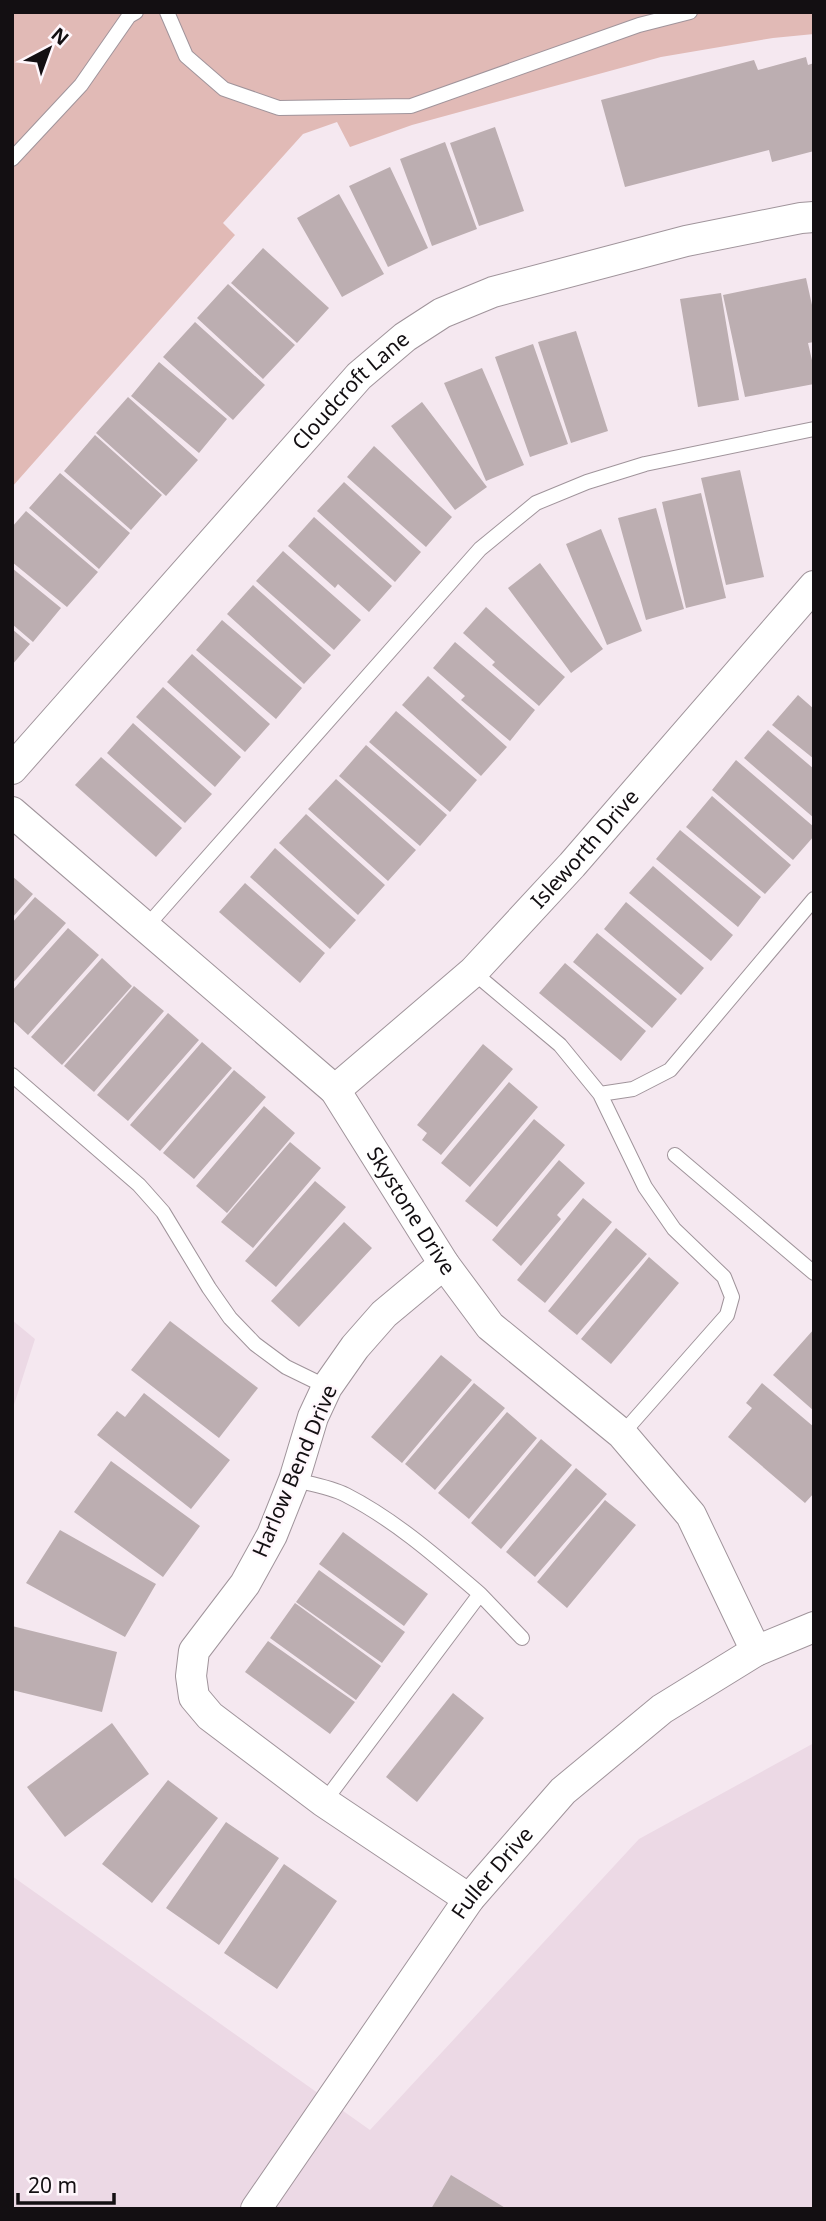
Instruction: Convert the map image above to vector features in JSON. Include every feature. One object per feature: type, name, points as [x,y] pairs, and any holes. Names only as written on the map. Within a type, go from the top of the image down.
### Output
[{"type":"street","name":"Cloudcroft Lane","points":[[12,769],[359,376],[405,337],[442,313],[493,292],[686,241],[802,218],[814,218]]},
{"type":"street","name":"Isleworth Drive","points":[[335,1090],[472,972],[572,865],[814,586]]},
{"type":"street","name":"Skystone Drive","points":[[12,811],[335,1090],[444,1264],[490,1326],[622,1434],[691,1515],[756,1651]]},
{"type":"street","name":"Harlow Bend Drive","points":[[444,1264],[384,1314],[355,1347],[327,1387],[313,1417],[294,1480],[272,1535],[245,1584],[194,1651],[191,1676],[194,1697],[210,1716],[324,1802],[469,1899]]},
{"type":"street","name":"Fuller Drive","points":[[266,2206],[469,1899],[563,1791],[662,1709],[756,1651],[814,1628]]},
{"type":"lane","points":[[12,159],[81,85],[129,16],[136,12]]},
{"type":"lane","points":[[167,12],[186,56],[224,89],[279,108],[411,106],[639,25],[690,12]]},
{"type":"lane","points":[[146,928],[480,549],[536,503],[587,482],[645,464],[814,429]]},
{"type":"lane","points":[[600,1094],[633,1089],[670,1070],[814,899]]},
{"type":"lane","points":[[472,972],[560,1045],[600,1094],[645,1187],[674,1229],[724,1277],[732,1297],[727,1315],[622,1434]]},
{"type":"lane","points":[[12,1075],[139,1185],[163,1212],[230,1318],[255,1344],[286,1367],[327,1387]]},
{"type":"lane","points":[[675,1155],[814,1273]]},
{"type":"lane","points":[[294,1480],[344,1493],[382,1516],[432,1553],[480,1594],[522,1638]]},
{"type":"lane","points":[[324,1802],[480,1594]]},
{"type":"shaded area","points":[[12,12],[814,12],[814,34],[773,38],[661,57],[412,125],[350,147],[337,122],[303,134],[223,223],[235,235],[12,487]]},
{"type":"shaded area","points":[[12,1320],[35,1339],[12,1411]]},
{"type":"shaded area","points":[[814,1743],[814,2209],[12,2209],[12,1876],[370,2130],[639,1839]]},
{"type":"building","points":[[806,57],[808,65],[814,63],[814,151],[772,162],[769,150],[625,187],[601,100],[754,60],[758,70]]},
{"type":"building","points":[[495,127],[524,211],[479,226],[450,143]]},
{"type":"building","points":[[445,142],[477,229],[432,246],[400,159]]},
{"type":"building","points":[[390,167],[428,248],[388,267],[349,186]]},
{"type":"building","points":[[339,194],[384,274],[342,297],[297,218]]},
{"type":"building","points":[[263,248],[329,308],[297,343],[231,283]]},
{"type":"building","points":[[806,278],[814,314],[814,342],[808,343],[814,369],[814,384],[745,397],[723,295]]},
{"type":"building","points":[[228,284],[295,345],[263,379],[197,318]]},
{"type":"building","points":[[721,293],[739,400],[698,407],[680,299]]},
{"type":"building","points":[[195,322],[265,385],[233,420],[163,357]]},
{"type":"building","points":[[576,331],[608,431],[571,443],[538,342]]},
{"type":"building","points":[[533,344],[568,444],[530,457],[495,357]]},
{"type":"building","points":[[159,362],[227,419],[199,453],[131,396]]},
{"type":"building","points":[[482,368],[524,465],[486,481],[444,383]]},
{"type":"building","points":[[128,397],[198,460],[166,496],[96,433]]},
{"type":"building","points":[[422,402],[487,487],[455,510],[391,426]]},
{"type":"building","points":[[95,435],[162,495],[131,530],[64,471]]},
{"type":"building","points":[[374,446],[452,517],[426,547],[347,477]]},
{"type":"building","points":[[740,470],[764,577],[726,585],[701,478]]},
{"type":"building","points":[[60,473],[130,533],[99,569],[29,508]]},
{"type":"building","points":[[344,482],[421,552],[395,582],[317,511]]},
{"type":"building","points":[[701,493],[726,598],[686,608],[662,502]]},
{"type":"building","points":[[656,508],[684,609],[646,620],[618,518]]},
{"type":"building","points":[[26,511],[98,572],[67,607],[12,562],[12,527]]},
{"type":"building","points":[[314,517],[392,586],[369,612],[338,584],[335,588],[288,546]]},
{"type":"building","points":[[601,529],[642,631],[607,645],[566,544]]},
{"type":"building","points":[[283,551],[361,620],[334,650],[256,581]]},
{"type":"building","points":[[540,563],[603,649],[571,673],[508,588]]},
{"type":"building","points":[[12,568],[61,608],[33,642],[12,624]]},
{"type":"building","points":[[253,585],[331,655],[304,684],[227,614]]},
{"type":"building","points":[[486,607],[565,677],[539,706],[492,665],[495,662],[463,633]]},
{"type":"building","points":[[222,620],[302,688],[276,719],[196,650]]},
{"type":"building","points":[[12,629],[30,644],[12,665]]},
{"type":"building","points":[[455,642],[535,710],[510,741],[461,700],[465,696],[433,668]]},
{"type":"building","points":[[192,654],[270,724],[245,752],[167,682]]},
{"type":"building","points":[[428,676],[507,747],[481,776],[402,705]]},
{"type":"building","points":[[163,687],[241,757],[215,787],[136,717]]},
{"type":"building","points":[[798,695],[814,709],[814,759],[772,725]]},
{"type":"building","points":[[396,711],[477,780],[450,812],[369,742]]},
{"type":"building","points":[[133,723],[212,794],[185,823],[107,753]]},
{"type":"building","points":[[768,730],[814,769],[814,818],[744,758]]},
{"type":"building","points":[[366,745],[447,815],[420,846],[339,776]]},
{"type":"building","points":[[101,757],[182,828],[156,857],[75,785]]},
{"type":"building","points":[[736,760],[814,827],[814,836],[793,860],[712,790]]},
{"type":"building","points":[[336,779],[416,850],[388,881],[308,809]]},
{"type":"building","points":[[712,796],[791,865],[765,894],[686,827]]},
{"type":"building","points":[[306,814],[385,885],[358,915],[279,843]]},
{"type":"building","points":[[680,830],[761,897],[738,927],[656,859]]},
{"type":"building","points":[[275,848],[356,920],[330,949],[250,877]]},
{"type":"building","points":[[653,866],[733,935],[711,961],[629,893]]},
{"type":"building","points":[[12,876],[33,894],[12,918]]},
{"type":"building","points":[[245,883],[325,953],[300,983],[219,912]]},
{"type":"building","points":[[35,897],[66,923],[12,984],[12,923]]},
{"type":"building","points":[[626,902],[704,968],[681,995],[604,929]]},
{"type":"building","points":[[68,928],[99,955],[28,1035],[12,1020],[12,991]]},
{"type":"building","points":[[597,933],[677,999],[652,1028],[573,962]]},
{"type":"building","points":[[102,958],[132,986],[62,1065],[31,1037]]},
{"type":"building","points":[[565,963],[646,1031],[621,1061],[539,993]]},
{"type":"building","points":[[134,986],[164,1011],[94,1092],[64,1066]]},
{"type":"building","points":[[168,1013],[199,1040],[128,1121],[97,1095]]},
{"type":"building","points":[[202,1042],[232,1068],[160,1151],[130,1125]]},
{"type":"building","points":[[483,1044],[513,1069],[441,1155],[422,1140],[427,1133],[417,1125]]},
{"type":"building","points":[[234,1070],[266,1097],[194,1179],[163,1153]]},
{"type":"building","points":[[509,1082],[538,1107],[470,1187],[441,1163]]},
{"type":"building","points":[[264,1106],[295,1133],[227,1213],[196,1186]]},
{"type":"building","points":[[534,1119],[565,1145],[497,1227],[465,1201]]},
{"type":"building","points":[[290,1142],[321,1168],[253,1248],[221,1222]]},
{"type":"building","points":[[559,1160],[585,1183],[557,1215],[561,1219],[521,1266],[492,1240]]},
{"type":"building","points":[[315,1181],[346,1207],[276,1287],[245,1261]]},
{"type":"building","points":[[583,1198],[612,1222],[545,1303],[517,1280]]},
{"type":"building","points":[[344,1222],[372,1248],[299,1327],[271,1301]]},
{"type":"building","points":[[616,1228],[647,1254],[577,1335],[548,1311]]},
{"type":"building","points":[[649,1257],[679,1283],[611,1364],[581,1339]]},
{"type":"building","points":[[170,1321],[258,1388],[219,1438],[131,1370]]},
{"type":"building","points":[[814,1329],[814,1411],[773,1375]]},
{"type":"building","points":[[441,1355],[472,1380],[402,1463],[371,1437]]},
{"type":"building","points":[[474,1383],[505,1408],[435,1490],[405,1464]]},
{"type":"building","points":[[762,1383],[814,1427],[814,1493],[805,1503],[728,1437],[752,1408],[746,1403]]},
{"type":"building","points":[[144,1393],[230,1460],[191,1509],[97,1435],[117,1411],[125,1417]]},
{"type":"building","points":[[507,1412],[537,1438],[469,1519],[438,1493]]},
{"type":"building","points":[[541,1439],[572,1465],[501,1549],[471,1523]]},
{"type":"building","points":[[111,1461],[200,1526],[163,1577],[74,1512]]},
{"type":"building","points":[[576,1468],[607,1494],[535,1577],[506,1552]]},
{"type":"building","points":[[605,1500],[636,1525],[567,1608],[537,1582]]},
{"type":"building","points":[[60,1530],[156,1584],[125,1637],[26,1583]]},
{"type":"building","points":[[343,1532],[428,1594],[404,1626],[319,1564]]},
{"type":"building","points":[[319,1570],[405,1632],[382,1663],[296,1602]]},
{"type":"building","points":[[295,1603],[381,1666],[356,1700],[270,1638]]},
{"type":"building","points":[[12,1626],[117,1652],[102,1712],[12,1690]]},
{"type":"building","points":[[268,1641],[355,1702],[330,1734],[245,1672]]},
{"type":"building","points":[[453,1693],[484,1718],[417,1802],[386,1777]]},
{"type":"building","points":[[112,1723],[149,1774],[65,1837],[27,1787]]},
{"type":"building","points":[[168,1780],[218,1818],[152,1903],[102,1864]]},
{"type":"building","points":[[226,1822],[279,1858],[219,1945],[166,1908]]},
{"type":"building","points":[[284,1864],[337,1901],[277,1989],[224,1953]]},
{"type":"building","points":[[451,2175],[507,2209],[431,2209]]}]
